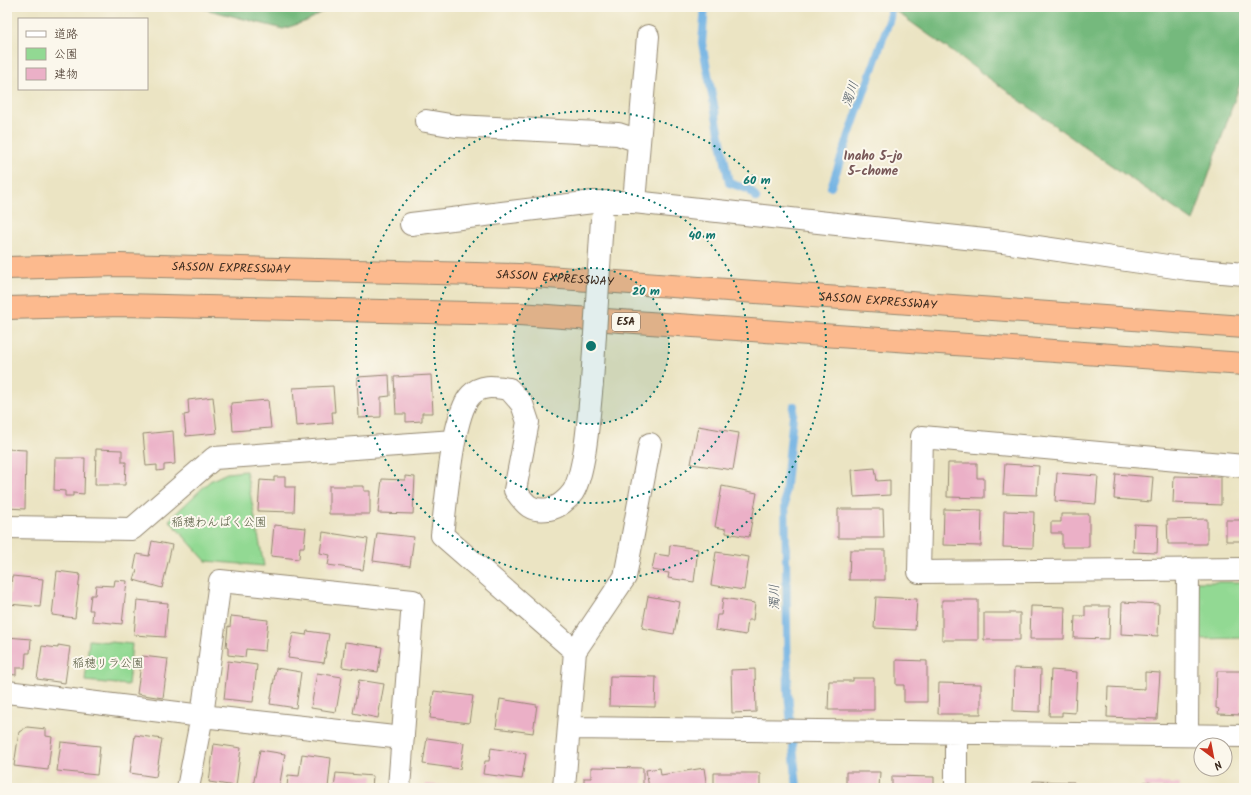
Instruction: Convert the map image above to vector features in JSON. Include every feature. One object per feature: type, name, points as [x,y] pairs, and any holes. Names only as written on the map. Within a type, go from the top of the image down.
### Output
[{"type":"highway","name":"SASSON EXPRESSWAY","points":[[7,268],[119,265],[519,275],[1244,327]]},
{"type":"highway","name":"E5A","points":[[7,308],[122,305],[519,314],[1244,364]]},
{"type":"street","points":[[634,202],[648,36]]},
{"type":"street","points":[[426,121],[456,126],[618,134],[639,141]]},
{"type":"street","points":[[412,224],[603,211],[634,202],[1003,242],[1188,269],[1244,274]]},
{"type":"street","points":[[575,651],[442,535],[454,441],[460,418],[471,395],[487,386],[509,389],[522,404],[528,422],[515,490],[526,505],[538,511],[556,508],[573,493],[580,476],[592,383],[603,211]]},
{"type":"street","points":[[1244,466],[922,438],[919,572],[1244,569]]},
{"type":"street","points":[[7,527],[132,529],[214,458],[454,441]]},
{"type":"street","points":[[564,788],[575,651],[625,577],[650,444]]},
{"type":"street","points":[[1187,735],[1188,570]]},
{"type":"street","points":[[188,788],[202,716],[220,581],[413,601],[399,788]]},
{"type":"street","points":[[7,692],[202,716],[403,738]]},
{"type":"street","points":[[569,728],[956,734],[1244,736]]},
{"type":"street","points":[[956,734],[956,788]]},
{"type":"green space","points":[[197,7],[331,7],[307,21],[283,29]]},
{"type":"green space","points":[[890,7],[1244,7],[1244,72],[1193,221],[1086,148]]},
{"type":"green space","name":"稲穂わんぱく公園","points":[[246,471],[264,566],[206,561],[169,520],[210,481],[227,473]]},
{"type":"green space","points":[[1196,582],[1244,582],[1244,638],[1197,639]]},
{"type":"green space","name":"稲穂リラ公園","points":[[89,640],[132,644],[128,685],[85,681]]},
{"type":"building","points":[[389,375],[390,396],[381,397],[381,417],[359,418],[357,377]]},
{"type":"building","points":[[431,375],[433,413],[422,413],[422,421],[406,422],[406,414],[396,414],[394,377]]},
{"type":"building","points":[[333,386],[335,412],[332,412],[333,423],[296,426],[293,388]]},
{"type":"building","points":[[213,397],[217,433],[186,436],[184,415],[189,414],[188,400]]},
{"type":"building","points":[[268,400],[271,428],[233,431],[231,403]]},
{"type":"building","points":[[698,426],[739,433],[733,470],[691,464]]},
{"type":"building","points":[[173,431],[175,464],[164,465],[164,470],[157,471],[157,465],[146,466],[143,434]]},
{"type":"building","points":[[7,449],[26,450],[25,509],[7,508]]},
{"type":"building","points":[[96,449],[122,450],[122,462],[126,462],[125,485],[95,485]]},
{"type":"building","points":[[55,458],[85,458],[84,494],[73,493],[73,496],[65,496],[65,491],[54,490]]},
{"type":"building","points":[[948,463],[977,463],[977,478],[984,478],[984,498],[947,497]]},
{"type":"building","points":[[1005,464],[1039,466],[1037,495],[1003,494]]},
{"type":"building","points":[[875,468],[877,481],[890,480],[890,495],[854,497],[852,470]]},
{"type":"building","points":[[1057,473],[1098,476],[1096,504],[1055,501]]},
{"type":"building","points":[[1116,474],[1153,477],[1151,502],[1114,499]]},
{"type":"building","points":[[405,476],[415,477],[413,514],[378,513],[382,479],[405,480]]},
{"type":"building","points":[[1174,476],[1221,477],[1221,505],[1173,503]]},
{"type":"building","points":[[274,477],[285,477],[285,487],[295,487],[294,512],[258,511],[260,480],[274,481]]},
{"type":"building","points":[[329,486],[364,486],[364,491],[370,491],[370,514],[329,514]]},
{"type":"building","points":[[722,486],[757,493],[749,537],[726,533],[726,529],[715,527]]},
{"type":"building","points":[[838,509],[883,509],[884,538],[838,538]]},
{"type":"building","points":[[944,509],[982,510],[981,546],[943,545]]},
{"type":"building","points":[[1004,511],[1034,512],[1033,548],[1003,547]]},
{"type":"building","points":[[1061,514],[1089,514],[1089,547],[1062,547],[1062,533],[1051,533],[1051,522],[1061,522]]},
{"type":"building","points":[[1207,519],[1207,544],[1168,544],[1167,520]]},
{"type":"building","points":[[1226,520],[1244,520],[1244,541],[1226,541]]},
{"type":"building","points":[[1134,524],[1158,525],[1157,553],[1133,552]]},
{"type":"building","points":[[274,525],[306,528],[304,547],[300,547],[299,559],[271,556]]},
{"type":"building","points":[[323,532],[368,539],[363,570],[328,565],[330,555],[320,553]]},
{"type":"building","points":[[377,533],[414,537],[410,566],[373,561]]},
{"type":"building","points":[[152,541],[172,545],[162,588],[134,580],[137,570],[134,569],[137,554],[149,556]]},
{"type":"building","points":[[670,545],[698,549],[694,582],[668,578],[669,573],[652,570],[655,554],[669,556]]},
{"type":"building","points":[[850,550],[885,550],[885,580],[849,580]]},
{"type":"building","points":[[716,552],[749,557],[744,590],[711,585]]},
{"type":"building","points":[[57,571],[80,574],[75,618],[52,615]]},
{"type":"building","points":[[12,576],[43,579],[40,607],[9,604]]},
{"type":"building","points":[[115,580],[127,581],[122,624],[92,621],[93,610],[89,610],[91,595],[95,595],[96,585],[114,586]]},
{"type":"building","points":[[648,596],[680,602],[674,634],[642,628]]},
{"type":"building","points":[[876,597],[917,599],[915,630],[874,628]]},
{"type":"building","points":[[723,598],[755,603],[753,620],[748,620],[746,635],[715,630],[717,615],[721,615]]},
{"type":"building","points":[[137,600],[168,603],[165,637],[134,635]]},
{"type":"building","points":[[942,600],[978,600],[978,640],[942,640]]},
{"type":"building","points":[[1122,602],[1159,604],[1158,636],[1121,634]]},
{"type":"building","points":[[1031,606],[1065,607],[1064,639],[1030,639]]},
{"type":"building","points":[[1085,606],[1110,606],[1109,639],[1074,638],[1075,616],[1085,616]]},
{"type":"building","points":[[984,613],[1020,613],[1020,640],[984,640]]},
{"type":"building","points":[[231,616],[268,620],[265,651],[246,649],[245,657],[228,655],[228,648],[226,647],[228,626],[230,627]]},
{"type":"building","points":[[307,631],[329,634],[324,663],[288,658],[293,633],[306,635]]},
{"type":"building","points":[[7,637],[31,639],[30,653],[26,653],[25,668],[16,668],[16,675],[7,674]]},
{"type":"building","points":[[345,642],[382,647],[378,672],[342,667]]},
{"type":"building","points":[[58,645],[70,647],[65,683],[37,679],[42,646],[58,648]]},
{"type":"building","points":[[142,656],[168,659],[163,698],[137,694]]},
{"type":"building","points":[[896,660],[927,661],[927,702],[904,702],[904,685],[896,685]]},
{"type":"building","points":[[228,661],[257,665],[253,702],[224,699]]},
{"type":"building","points":[[276,668],[301,672],[296,708],[270,704]]},
{"type":"building","points":[[1014,668],[1041,669],[1040,712],[1013,711]]},
{"type":"building","points":[[755,669],[756,712],[732,713],[731,670]]},
{"type":"building","points":[[1051,670],[1077,672],[1075,713],[1062,712],[1062,716],[1049,716]]},
{"type":"building","points":[[1217,671],[1241,671],[1241,715],[1218,714],[1219,709],[1216,708]]},
{"type":"building","points":[[1145,672],[1160,673],[1157,719],[1107,717],[1108,687],[1145,689]]},
{"type":"building","points":[[317,673],[342,677],[336,712],[311,708]]},
{"type":"building","points":[[610,676],[656,677],[655,707],[609,706]]},
{"type":"building","points":[[853,678],[874,678],[874,710],[828,710],[829,681],[853,681]]},
{"type":"building","points":[[359,680],[384,684],[378,718],[353,713]]},
{"type":"building","points":[[939,683],[981,684],[981,714],[938,714]]},
{"type":"building","points":[[434,691],[473,696],[469,723],[430,718]]},
{"type":"building","points":[[500,699],[537,705],[533,733],[496,728]]},
{"type":"building","points":[[27,727],[46,729],[46,736],[52,737],[48,770],[14,766],[19,732]]},
{"type":"building","points":[[135,735],[162,739],[156,777],[130,773]]},
{"type":"building","points":[[427,738],[464,743],[460,769],[423,764]]},
{"type":"building","points":[[61,742],[100,746],[97,775],[57,771]]},
{"type":"building","points":[[214,744],[241,748],[236,786],[209,782]]},
{"type":"building","points":[[491,748],[526,754],[522,779],[483,774],[485,761],[489,761]]},
{"type":"building","points":[[260,750],[285,754],[279,788],[253,786]]},
{"type":"building","points":[[302,754],[331,758],[328,788],[287,788],[288,775],[299,776]]},
{"type":"building","points":[[591,767],[643,768],[643,788],[584,788],[584,778],[591,778]]},
{"type":"building","points":[[660,768],[661,775],[704,768],[707,788],[649,788],[646,770]]},
{"type":"building","points":[[846,772],[880,772],[879,788],[828,788],[828,786],[846,787]]},
{"type":"building","points":[[336,773],[373,776],[372,788],[334,788]]},
{"type":"building","points":[[714,773],[760,773],[760,788],[714,788]]},
{"type":"building","points":[[892,776],[934,777],[934,788],[892,788]]},
{"type":"building","points":[[1033,781],[1074,782],[1074,788],[1032,788]]},
{"type":"building","points":[[1144,782],[1179,784],[1179,788],[1144,788]]},
{"type":"building","points":[[426,784],[455,787],[455,788],[425,788]]},
{"type":"waterway","points":[[705,7],[702,43],[729,183],[750,190],[756,198]]},
{"type":"waterway","name":"濁川","points":[[831,187],[890,18],[891,7]]},
{"type":"waterway","name":"濁川","points":[[794,406],[785,494],[788,693],[797,788]]},
{"type":"district","name":"Inaho 5-jo 5-chome","points":[[873,164]]}]
